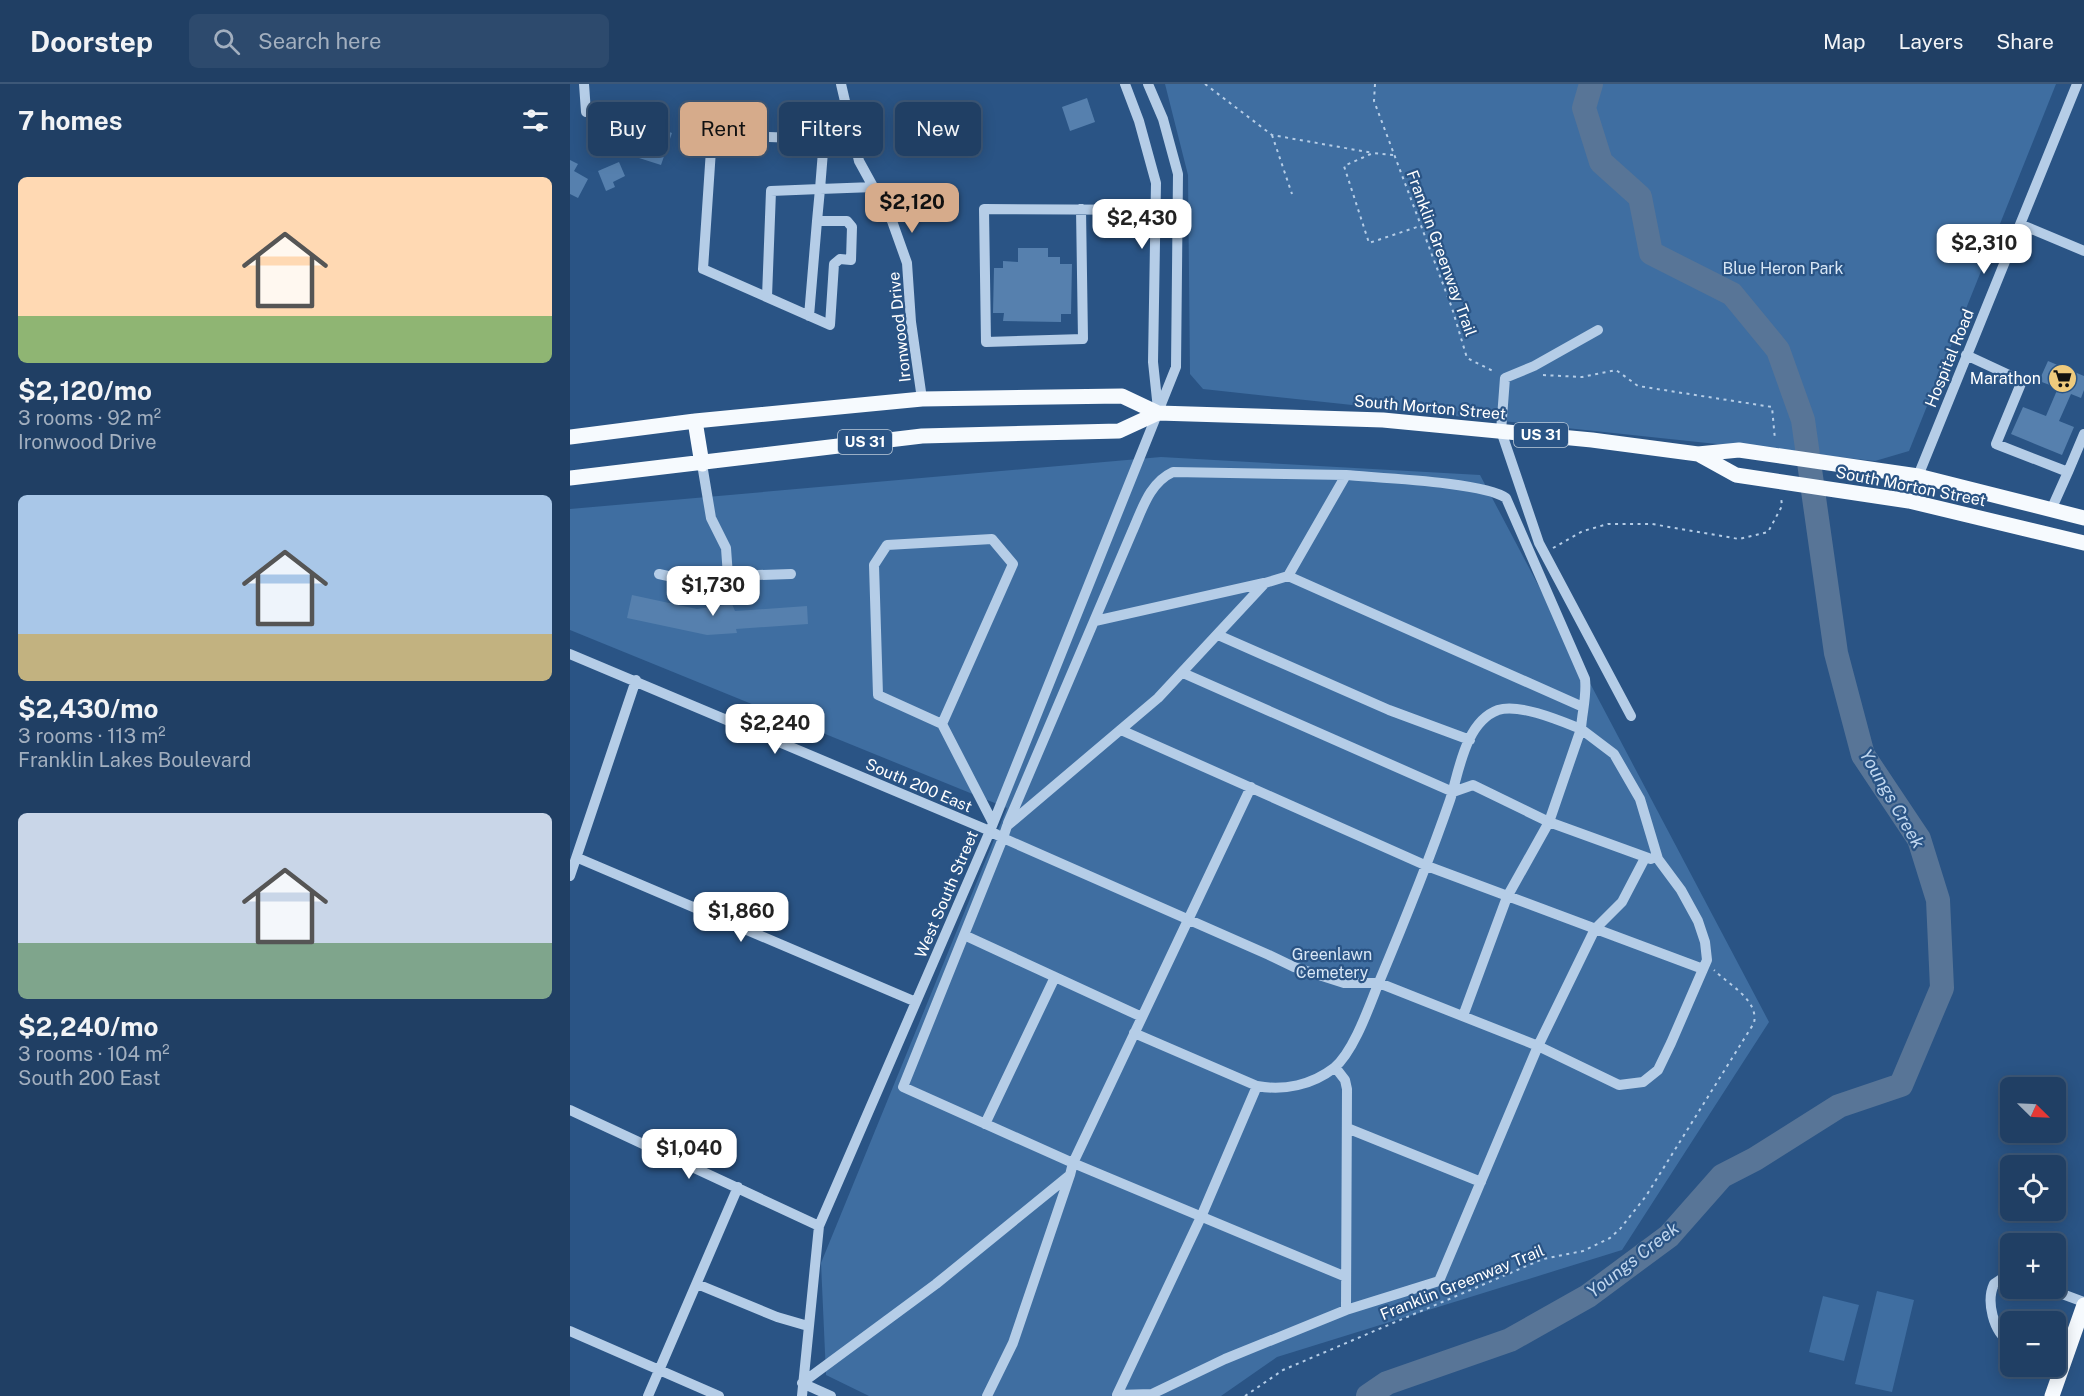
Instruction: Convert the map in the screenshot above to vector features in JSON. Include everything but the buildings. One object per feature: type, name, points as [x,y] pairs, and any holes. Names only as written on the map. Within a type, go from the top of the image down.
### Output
[{"type":"main road","name":"US 31","points":[[570,437],[695,421],[922,399],[1122,396],[1158,413]]},
{"type":"main road","name":"US 31","points":[[570,478],[702,464],[813,447],[922,436],[1119,431],[1158,413]]},
{"type":"main road","name":"South Morton Street","points":[[1158,413],[1334,417],[1592,440],[1698,454],[1739,450],[1918,476],[2084,518]]},
{"type":"main road","points":[[695,421],[702,464]]},
{"type":"main road","name":"South Morton Street","points":[[1698,454],[1736,475],[1909,501],[2084,543]]},
{"type":"main road","points":[[1909,501],[1918,476]]},
{"type":"main road","points":[[2066,1344],[2084,1304]]},
{"type":"main road","points":[[2052,1396],[2056,1377]]},
{"type":"street","points":[[584,84],[586,112]]},
{"type":"street","name":"Ironwood Drive","points":[[841,84],[859,160],[892,221],[907,263],[911,322],[922,399]]},
{"type":"street","points":[[1125,84],[1151,161],[1157,210],[1153,362],[1158,413]]},
{"type":"street","name":"West South Street","points":[[802,1396],[819,1226],[992,827],[1176,367],[1179,174],[1163,119],[1148,84]]},
{"type":"street","name":"Hospital Road","points":[[1918,476],[1966,355],[2022,225],[2077,84]]},
{"type":"street","points":[[809,316],[817,220],[820,189],[824,139],[712,135],[703,269],[809,316],[830,325],[834,264],[840,259],[851,260],[852,227],[847,221],[817,220]]},
{"type":"street","points":[[767,297],[771,191],[874,187]]},
{"type":"street","points":[[1081,209],[1083,339],[986,342],[984,209],[1081,209],[1179,210]]},
{"type":"street","points":[[2022,225],[2084,251]]},
{"type":"street","points":[[1155,291],[1177,291]]},
{"type":"street","points":[[1598,330],[1534,366],[1505,378],[1501,431],[1544,553],[1631,716]]},
{"type":"street","points":[[1966,355],[2022,381],[1996,444],[2068,472]]},
{"type":"street","points":[[2051,510],[2084,434]]},
{"type":"street","points":[[702,464],[711,518],[726,548],[728,576]]},
{"type":"street","points":[[1346,1277],[1073,1163],[903,1087],[1007,826],[1150,492],[1161,477],[1173,472],[1346,475],[1494,491],[1506,498],[1585,679],[1587,694],[1582,707],[1581,729],[1550,822],[1507,897],[1463,1016]]},
{"type":"street","points":[[1288,576],[1346,475]]},
{"type":"street","points":[[942,724],[1013,564],[992,539],[887,545],[874,565],[878,695],[942,724],[992,827]]},
{"type":"street","points":[[659,574],[686,580],[790,574]]},
{"type":"street","points":[[1095,621],[1288,576],[1582,707]]},
{"type":"street","points":[[1007,826],[1121,730],[1183,673],[1265,583]]},
{"type":"street","points":[[1218,635],[1389,710],[1470,740]]},
{"type":"street","name":"South 200 East","points":[[570,654],[992,827],[1003,838],[1294,967],[1344,983],[1379,982]]},
{"type":"street","points":[[1183,673],[1452,792],[1473,785],[1550,822],[1645,858],[1658,860]]},
{"type":"street","points":[[570,876],[578,858],[636,680]]},
{"type":"street","points":[[1134,1033],[1257,1086],[1278,1089],[1295,1087],[1335,1067],[1363,1022],[1379,982],[1427,866],[1470,740],[1487,716],[1500,709],[1530,712],[1581,729],[1614,754],[1641,800],[1658,860],[1681,890],[1698,921],[1705,964],[1658,1070],[1643,1082],[1619,1085],[1538,1046],[1379,982]]},
{"type":"street","points":[[1121,730],[1427,866],[1595,929],[1705,964]]},
{"type":"street","points":[[987,1396],[1013,1343],[1073,1163],[1251,787]]},
{"type":"street","points":[[578,858],[916,1002]]},
{"type":"street","points":[[1257,1086],[1201,1217],[1117,1395],[1152,1394],[1225,1359],[1346,1310],[1439,1281],[1538,1046],[1595,929],[1622,902],[1645,858]]},
{"type":"street","points":[[964,935],[1142,1017]]},
{"type":"street","points":[[985,1124],[1055,977]]},
{"type":"street","points":[[1335,1067],[1345,1080],[1347,1089],[1346,1310]]},
{"type":"street","points":[[570,1111],[819,1226]]},
{"type":"street","points":[[1347,1128],[1480,1182]]},
{"type":"street","points":[[831,1396],[802,1383],[936,1284],[1070,1175]]},
{"type":"street","points":[[648,1396],[738,1187]]},
{"type":"street","points":[[2000,1280],[1994,1284],[1990,1302],[2000,1332]]},
{"type":"street","points":[[696,1284],[777,1317],[808,1326]]},
{"type":"street","points":[[2066,1296],[2084,1304]]},
{"type":"street","points":[[570,1331],[719,1396]]},
{"type":"path","points":[[1205,84],[1272,135],[1393,155]]},
{"type":"path","name":"Franklin Greenway Trail","points":[[1375,84],[1374,101],[1452,308],[1467,358],[1496,372],[1514,374],[1582,377],[1616,370],[1638,386],[1772,407],[1775,440]]},
{"type":"path","points":[[1272,135],[1292,194]]},
{"type":"path","points":[[1373,153],[1344,166],[1369,243],[1420,226]]},
{"type":"path","points":[[1544,553],[1583,531],[1608,524],[1669,526],[1739,539],[1768,532],[1782,506],[1781,495]]},
{"type":"path","name":"Franklin Greenway Trail","points":[[1245,1396],[1283,1370],[1543,1259],[1583,1251],[1599,1245],[1620,1228],[1646,1196],[1754,1023],[1756,1013],[1752,1005],[1705,964]]},
{"type":"green space","name":"Blue Heron Park","points":[[1165,84],[2056,84],[1909,451],[1875,461],[1203,389],[1190,374],[1188,175]]},
{"type":"green space","name":"Greenlawn Cemetery","points":[[1161,457],[1480,475],[1769,1022],[1622,1250],[1277,1357],[1221,1396],[869,1396],[826,1375],[821,1263],[1007,808],[570,630],[570,509]]},
{"type":"green space","points":[[1877,1291],[1914,1300],[1892,1392],[1855,1384]]},
{"type":"green space","points":[[1823,1296],[1859,1305],[1844,1361],[1809,1352]]},
{"type":"waterway","name":"Youngs Creek","points":[[1368,1396],[1387,1383],[1510,1340],[1588,1296],[1669,1236],[1722,1176],[1755,1159],[1839,1106],[1901,1085],[1942,988],[1938,900],[1919,839],[1863,755],[1836,653],[1803,420],[1778,350],[1732,294],[1651,253],[1640,197],[1601,162],[1584,108],[1591,84]]},
{"type":"place","name":"Marathon","points":[[2062,378]]}]
